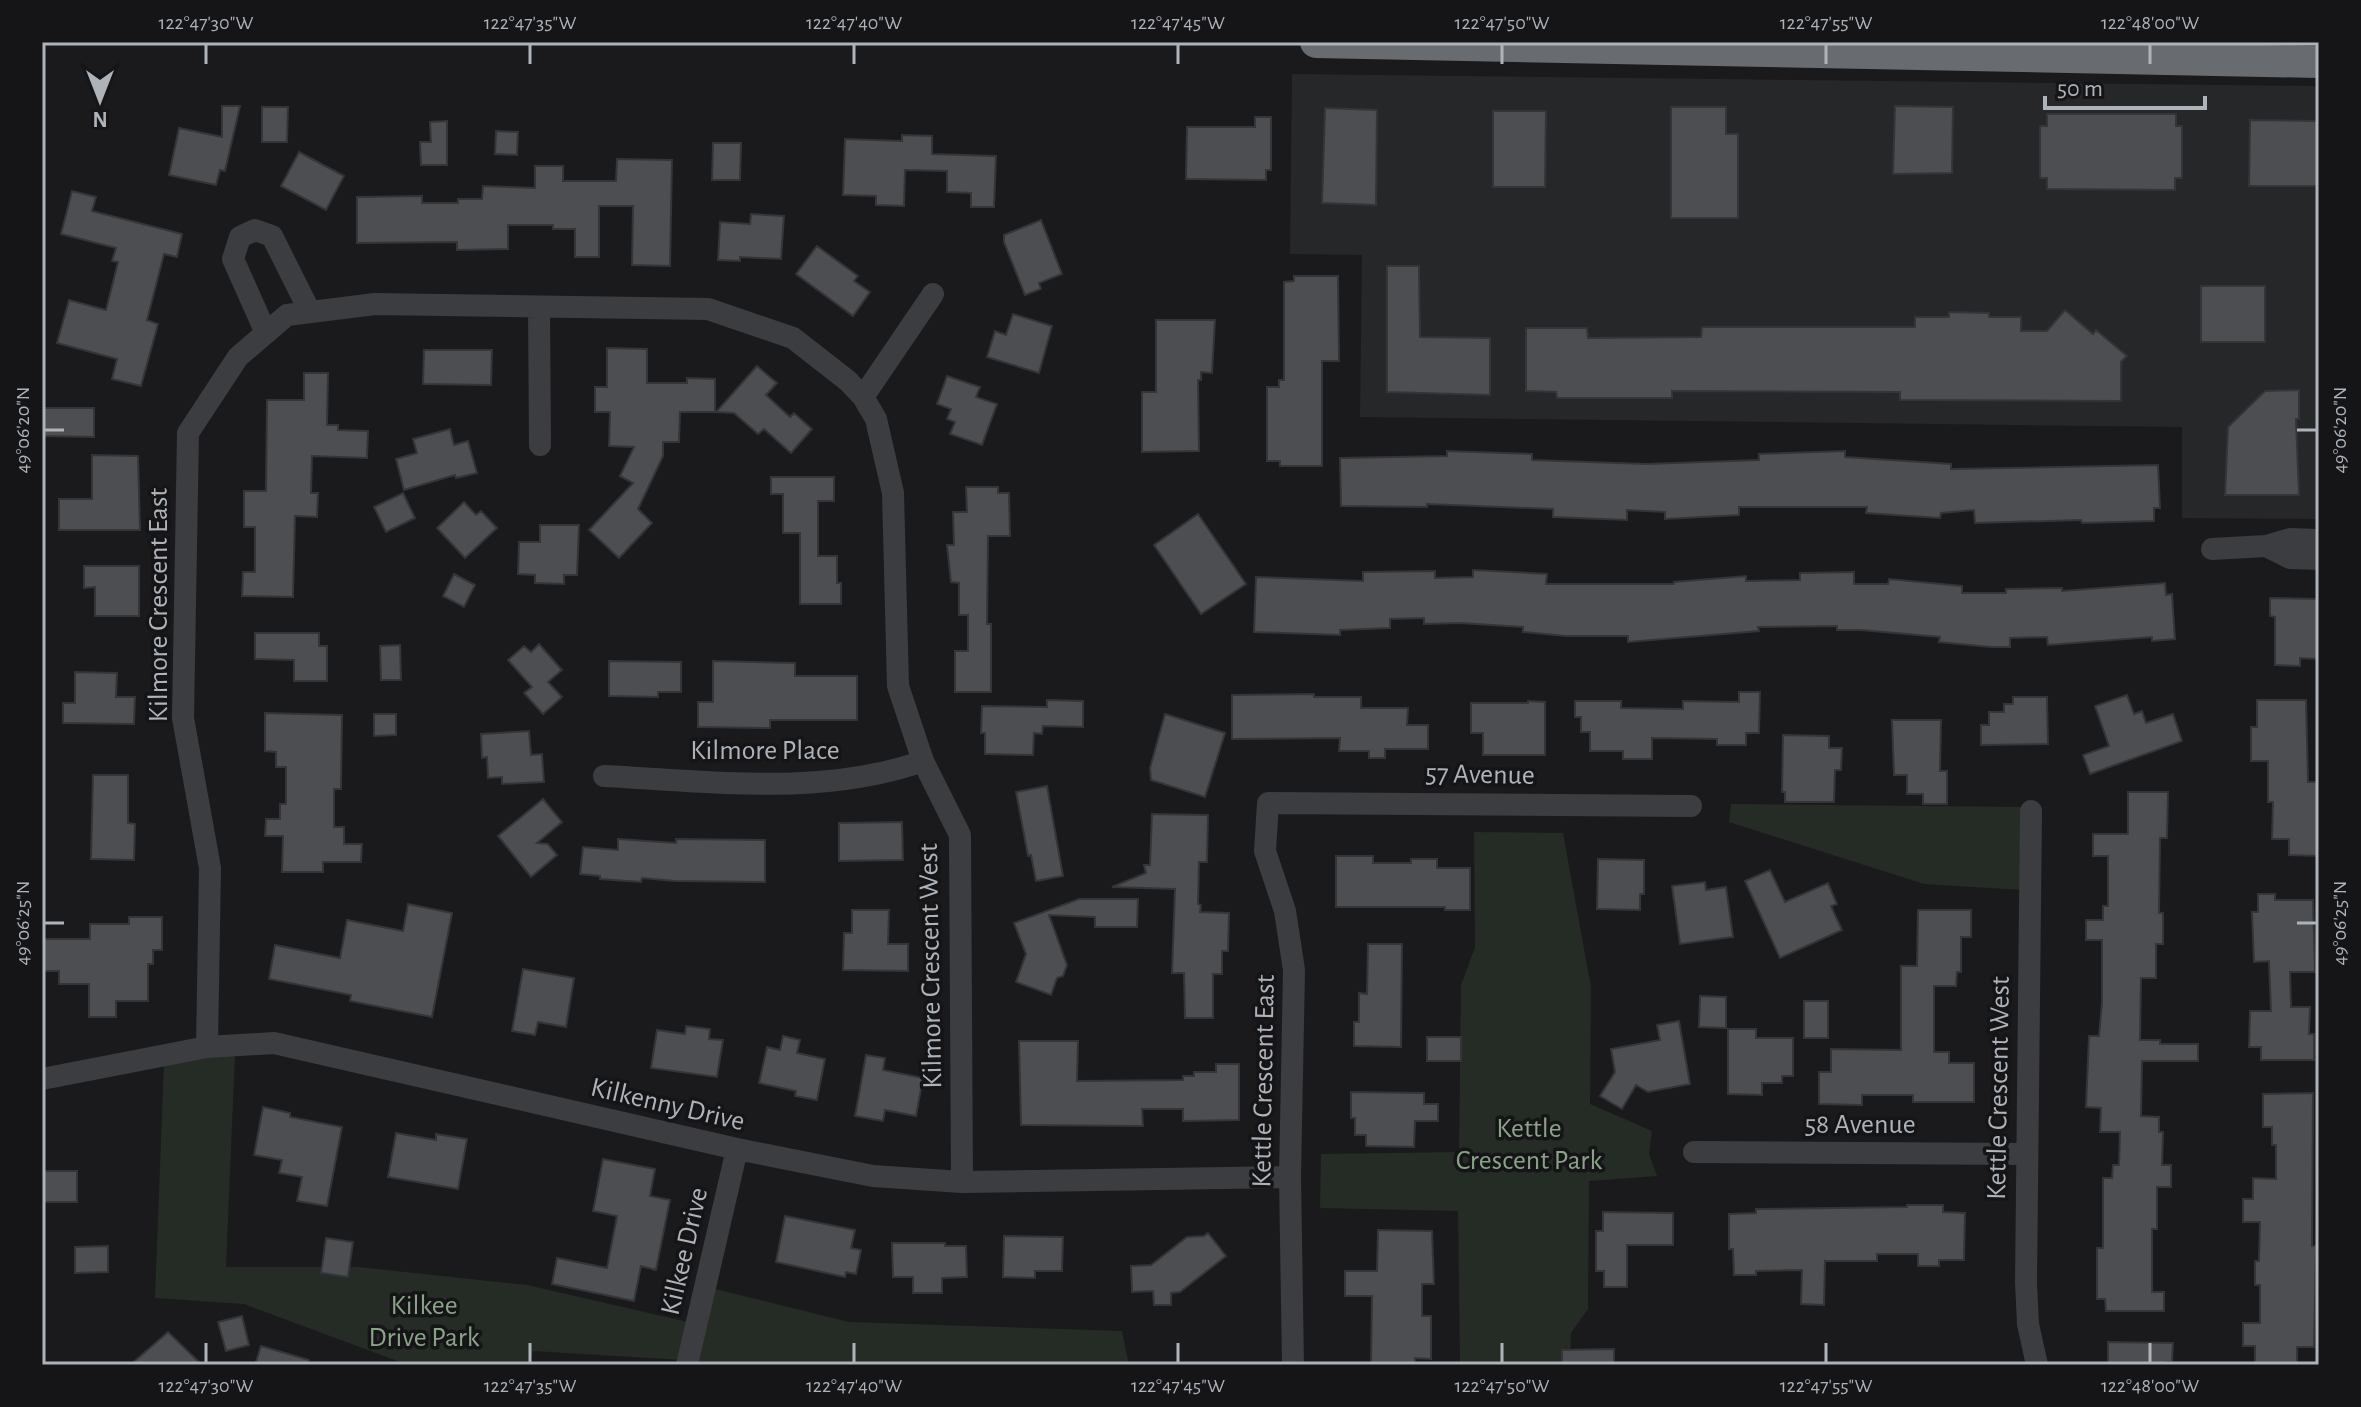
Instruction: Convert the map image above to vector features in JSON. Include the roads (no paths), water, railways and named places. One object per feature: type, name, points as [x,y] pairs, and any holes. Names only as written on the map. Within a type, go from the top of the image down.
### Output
[{"type":"highway","points":[[1316,42],[2319,62]]},
{"type":"street","points":[[266,333],[233,259],[240,237],[255,230],[272,236],[310,312]]},
{"type":"street","points":[[863,397],[933,294]]},
{"type":"street","name":"Kilmore Crescent East","points":[[207,1047],[210,868],[183,718],[188,433],[238,357],[287,315],[375,304],[539,307]]},
{"type":"street","points":[[539,307],[540,445]]},
{"type":"street","name":"Kilmore Crescent West","points":[[539,307],[708,309],[793,338],[848,381],[863,397],[876,419],[893,493],[898,686],[923,761],[960,835],[962,1182]]},
{"type":"street","points":[[2212,549],[2266,546],[2290,539],[2319,540]]},
{"type":"street","points":[[2266,546],[2290,558],[2319,559]]},
{"type":"street","name":"Kilmore Place","points":[[604,776],[781,784],[857,779],[923,761]]},
{"type":"street","name":"57 Avenue","points":[[1268,803],[1691,806]]},
{"type":"street","name":"Kettle Crescent East","points":[[1268,803],[1265,851],[1285,911],[1294,970],[1290,1177],[1293,1365]]},
{"type":"street","name":"Kettle Crescent West","points":[[2031,811],[2027,1303],[2037,1365]]},
{"type":"street","name":"Kilkenny Drive","points":[[42,1079],[207,1047],[274,1043],[737,1149],[873,1176],[962,1182],[1290,1177]]},
{"type":"street","name":"Kilkee Drive","points":[[687,1365],[737,1149]]},
{"type":"street","name":"58 Avenue","points":[[1694,1152],[2026,1154]]},
{"type":"park label","name":"Kettle Crescent Park","points":[[1529,1143]]},
{"type":"park label","name":"Kilkee Drive Park","points":[[424,1320]]}]
